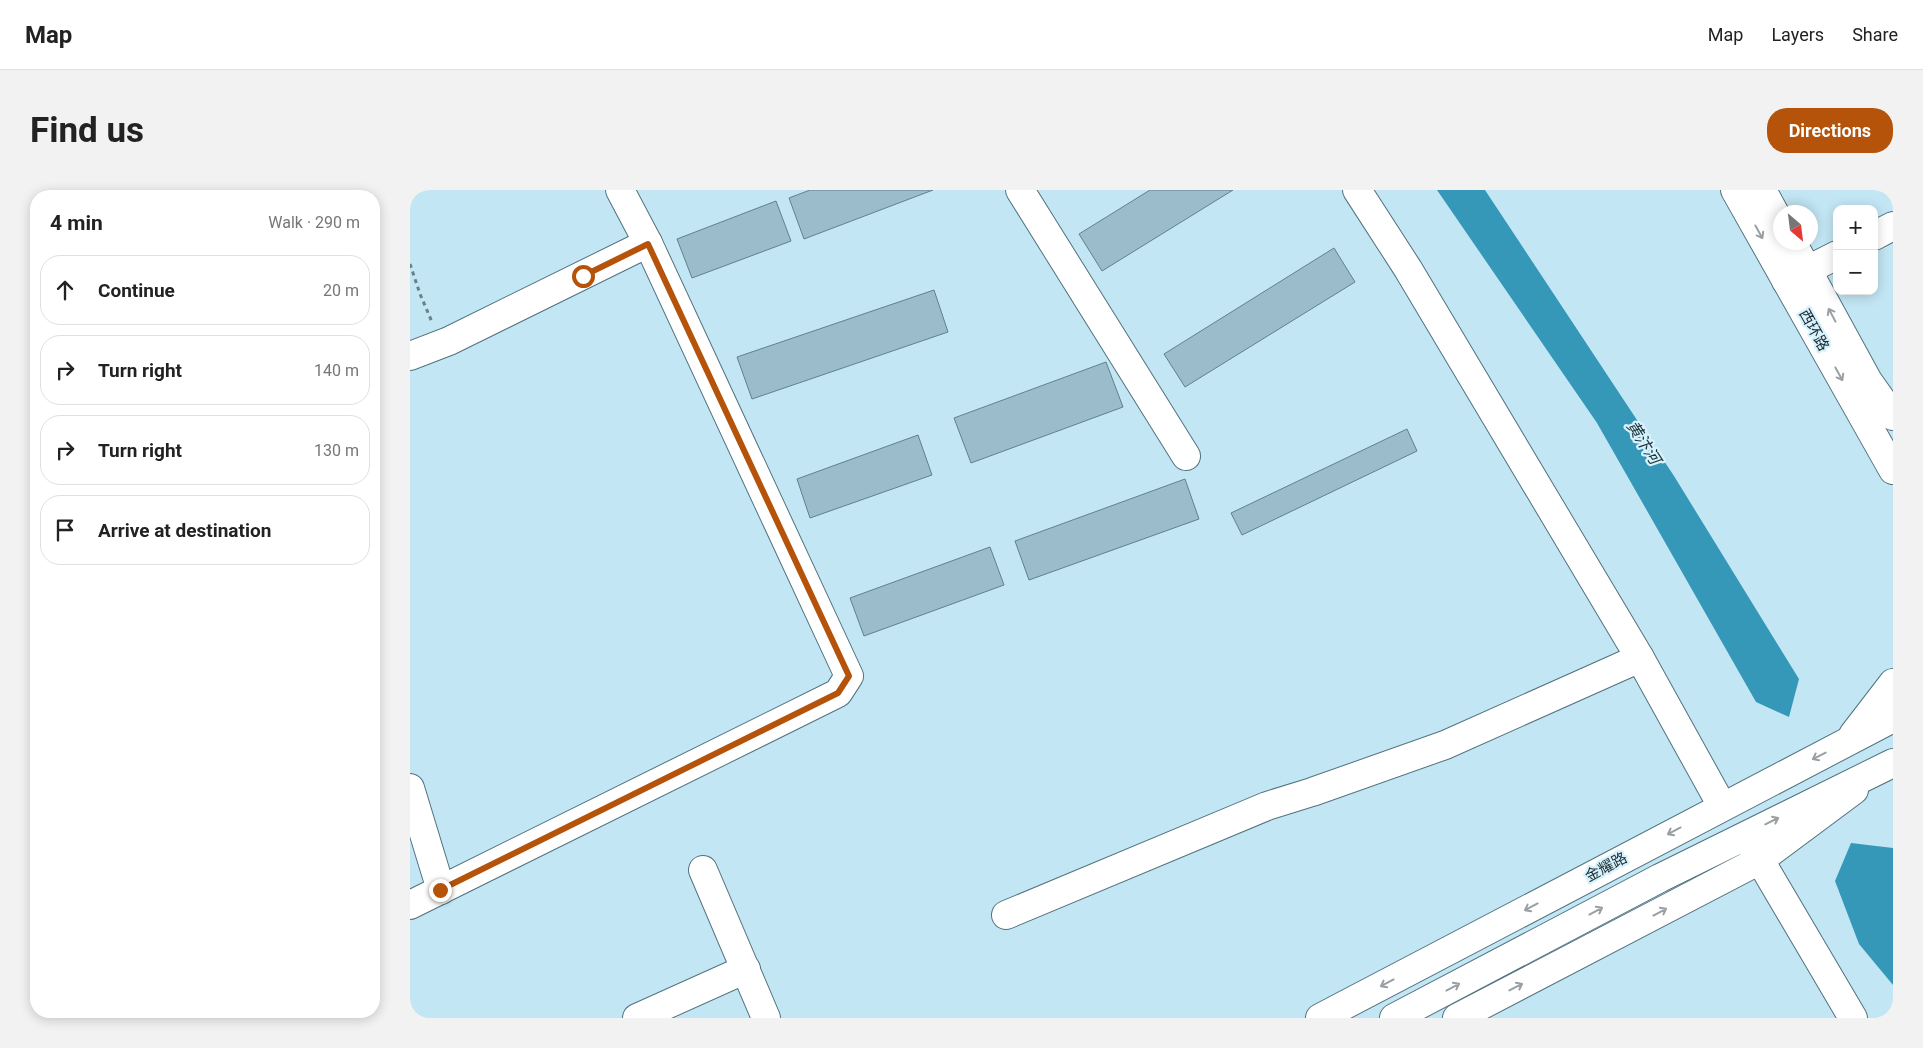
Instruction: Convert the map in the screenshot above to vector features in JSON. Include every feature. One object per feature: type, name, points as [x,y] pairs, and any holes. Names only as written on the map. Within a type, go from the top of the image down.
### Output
[{"type":"street","points":[[410,905],[838,693],[849,676],[648,244],[620,190]]},
{"type":"street","points":[[1020,190],[1186,456]]},
{"type":"street","points":[[1357,190],[1408,269],[1640,658],[1722,806]]},
{"type":"street","name":"西环路","points":[[1735,190],[1797,276],[1893,416]]},
{"type":"street","points":[[1762,190],[1773,210]]},
{"type":"street","points":[[1878,234],[1893,226]]},
{"type":"street","points":[[410,356],[648,244]]},
{"type":"street","name":"西环路","points":[[1793,250],[1797,276],[1893,470]]},
{"type":"street","points":[[1797,276],[1833,257]]},
{"type":"street","points":[[1006,915],[1267,806],[1312,792],[1445,744],[1640,658]]},
{"type":"street","points":[[1848,741],[1893,683]]},
{"type":"street","name":"金耀路","points":[[1320,1018],[1893,718]]},
{"type":"street","points":[[1394,1018],[1745,835],[1890,765]]},
{"type":"street","points":[[1457,1018],[1760,860],[1890,765]]},
{"type":"street","points":[[410,788],[440,890]]},
{"type":"street","points":[[1745,835],[1853,1018]]},
{"type":"street","points":[[703,870],[766,1018]]},
{"type":"street","points":[[637,1018],[746,969]]},
{"type":"path","points":[[410,264],[420,294],[441,343]]},
{"type":"water","name":"黄汴河","points":[[1437,190],[1485,190],[1674,476],[1799,679],[1789,717],[1756,702],[1597,423]]},
{"type":"water","points":[[1851,843],[1893,848],[1893,985],[1859,944],[1835,881]]},
{"type":"building","points":[[810,190],[933,190],[804,239],[789,198]]},
{"type":"building","points":[[1150,190],[1233,190],[1102,271],[1079,234]]},
{"type":"building","points":[[776,201],[791,241],[692,278],[677,239]]},
{"type":"building","points":[[1334,248],[1355,282],[1185,387],[1164,354]]},
{"type":"building","points":[[934,290],[948,332],[752,399],[737,357]]},
{"type":"building","points":[[1106,362],[1123,407],[971,463],[954,418]]},
{"type":"building","points":[[1407,429],[1417,451],[1242,535],[1231,513]]},
{"type":"building","points":[[918,435],[932,475],[810,518],[797,479]]},
{"type":"building","points":[[1185,479],[1199,519],[1029,580],[1015,541]]},
{"type":"building","points":[[990,547],[1004,585],[864,636],[850,598]]},
{"type":"route","points":[[440,890],[838,693],[849,676],[648,244],[583,276]]}]
